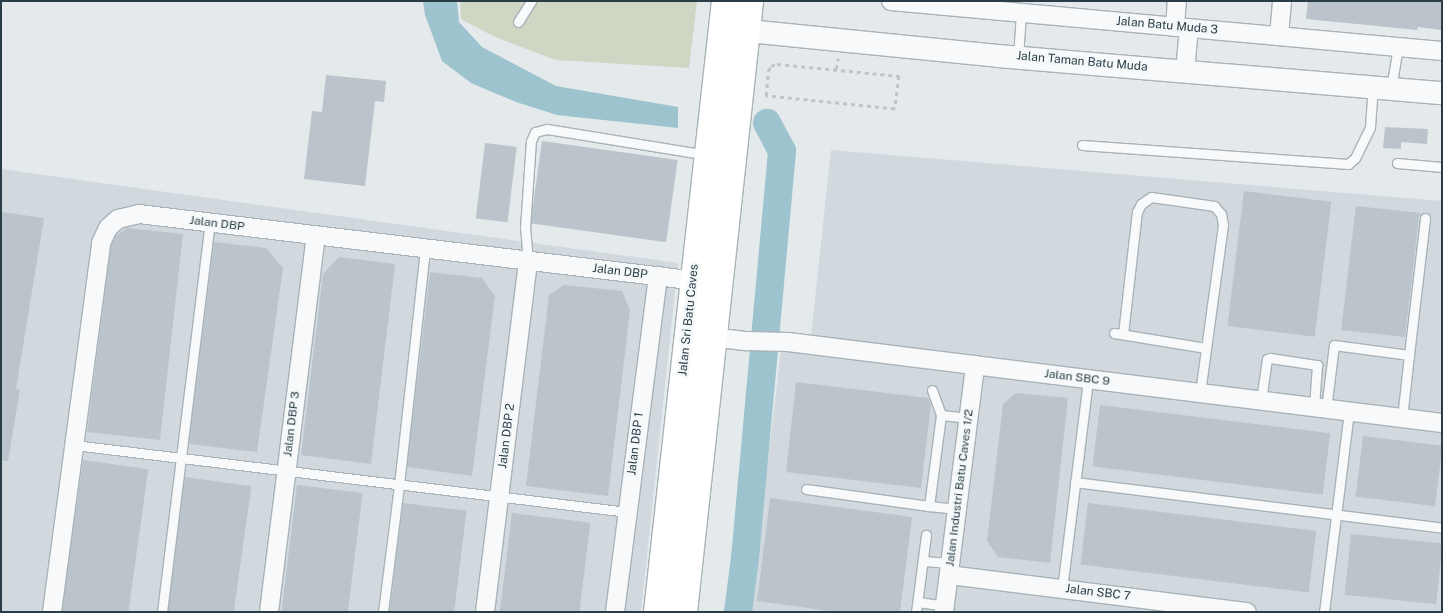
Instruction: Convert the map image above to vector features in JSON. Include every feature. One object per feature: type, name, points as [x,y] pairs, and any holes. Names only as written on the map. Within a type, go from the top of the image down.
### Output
[{"type":"main road","points":[[726,1],[734,29]]},
{"type":"main road","points":[[734,29],[749,1]]},
{"type":"main road","name":"Jalan Sri Batu Caves","points":[[683,612],[712,337],[705,282],[707,154],[734,29]]},
{"type":"main road","name":"Jalan Sri Batu Caves","points":[[658,612],[705,282],[734,29]]},
{"type":"street","name":"Jalan Batu Muda 3","points":[[892,1],[1021,13],[1065,9],[1182,28],[1442,51]]},
{"type":"street","points":[[1178,1],[1185,71]]},
{"type":"street","points":[[1279,36],[1282,1]]},
{"type":"street","name":"Jalan Taman Batu Muda","points":[[734,29],[1018,58],[1442,93]]},
{"type":"street","name":"Jalan DBP","points":[[52,612],[101,243],[108,228],[118,219],[139,214],[705,282]]},
{"type":"street","name":"Jalan DBP 3","points":[[269,612],[316,236]]},
{"type":"street","name":"Jalan DBP 2","points":[[485,612],[528,261]]},
{"type":"street","name":"Jalan DBP 1","points":[[615,612],[658,276]]},
{"type":"street","name":"Jalan SBC 9","points":[[712,337],[747,341],[788,342],[1442,423]]},
{"type":"street","name":"Jalan Industri Batu Caves 1/2","points":[[945,609],[975,365]]},
{"type":"street","name":"Jalan SBC 7","points":[[950,569],[1165,607],[1247,612]]},
{"type":"lane","points":[[518,22],[530,1]]},
{"type":"lane","points":[[1018,58],[1021,13]]},
{"type":"lane","points":[[1082,146],[1348,164],[1355,158],[1370,127],[1382,88],[1398,47]]},
{"type":"lane","points":[[528,261],[525,228],[531,141],[536,132],[547,129],[707,154]]},
{"type":"lane","points":[[1398,163],[1442,167]]},
{"type":"lane","points":[[1200,393],[1223,225],[1221,214],[1214,206],[1150,197],[1141,204],[1137,212],[1118,333],[1206,348]]},
{"type":"lane","points":[[1402,418],[1424,218]]},
{"type":"lane","points":[[162,612],[210,223]]},
{"type":"lane","points":[[383,612],[425,249]]},
{"type":"lane","points":[[1320,408],[1334,345],[1409,355]]},
{"type":"lane","points":[[1261,400],[1267,359],[1270,358],[1318,365],[1320,408]]},
{"type":"lane","points":[[1062,589],[1088,379]]},
{"type":"lane","points":[[929,506],[942,416],[932,390]]},
{"type":"lane","points":[[1324,612],[1348,411]]},
{"type":"lane","points":[[942,416],[968,418]]},
{"type":"lane","points":[[74,445],[628,512]]},
{"type":"lane","points":[[1075,482],[1442,528]]},
{"type":"lane","points":[[806,489],[957,509]]},
{"type":"lane","points":[[926,535],[917,607],[945,609]]},
{"type":"lane","points":[[923,560],[950,569]]},
{"type":"path","points":[[777,64],[899,76],[895,109],[766,96],[768,72],[771,66],[777,64]]},
{"type":"shaded area","points":[[831,150],[1442,201],[1442,612],[750,612],[783,334],[811,336]]},
{"type":"shaded area","points":[[1,169],[678,263],[641,612],[1,612]]},
{"type":"green space","points":[[460,1],[697,1],[689,68],[556,60],[495,37],[461,19]]},
{"type":"water","points":[[423,1],[457,1],[459,22],[482,47],[556,86],[678,107],[678,128],[557,115],[516,102],[471,83],[442,61],[425,15]]},
{"type":"building","points":[[1308,1],[1442,1],[1442,30],[1418,27],[1417,30],[1306,19]]},
{"type":"building","points":[[326,75],[386,81],[384,102],[375,101],[365,186],[304,179],[312,111],[322,112]]},
{"type":"building","points":[[1385,127],[1428,129],[1427,144],[1401,142],[1401,149],[1383,148]]},
{"type":"building","points":[[542,141],[678,160],[666,242],[530,223]]},
{"type":"building","points":[[485,143],[517,147],[507,222],[476,218]]},
{"type":"building","points":[[1244,191],[1331,202],[1315,337],[1227,326]]},
{"type":"building","points":[[1356,206],[1421,213],[1405,337],[1341,330]]},
{"type":"building","points":[[1,212],[44,218],[16,389],[20,390],[8,461],[1,461]]},
{"type":"building","points":[[127,228],[183,234],[160,440],[87,432],[111,246],[116,236]]},
{"type":"building","points":[[214,242],[266,248],[283,268],[257,452],[189,444]]},
{"type":"building","points":[[339,257],[395,264],[371,464],[301,455],[323,274]]},
{"type":"building","points":[[430,272],[482,278],[495,296],[472,476],[407,467]]},
{"type":"building","points":[[564,285],[622,291],[630,310],[608,496],[526,486],[549,295]]},
{"type":"building","points":[[796,382],[928,398],[931,405],[921,488],[786,472]]},
{"type":"building","points":[[1016,393],[1068,398],[1050,563],[998,557],[987,541],[1003,404]]},
{"type":"building","points":[[1100,405],[1330,433],[1323,495],[1092,467]]},
{"type":"building","points":[[1363,436],[1442,446],[1435,506],[1356,497]]},
{"type":"building","points":[[83,460],[148,469],[128,612],[62,612]]},
{"type":"building","points":[[185,477],[251,486],[234,612],[166,612]]},
{"type":"building","points":[[297,485],[363,493],[348,612],[281,612]]},
{"type":"building","points":[[770,498],[912,517],[900,612],[837,612],[757,601]]},
{"type":"building","points":[[403,503],[467,511],[454,612],[390,612]]},
{"type":"building","points":[[1088,503],[1316,531],[1309,593],[1080,565]]},
{"type":"building","points":[[512,513],[590,523],[579,612],[500,612]]},
{"type":"building","points":[[1351,534],[1442,544],[1436,604],[1345,595]]},
{"type":"waterway","points":[[738,612],[745,558],[782,151],[767,123]]}]
